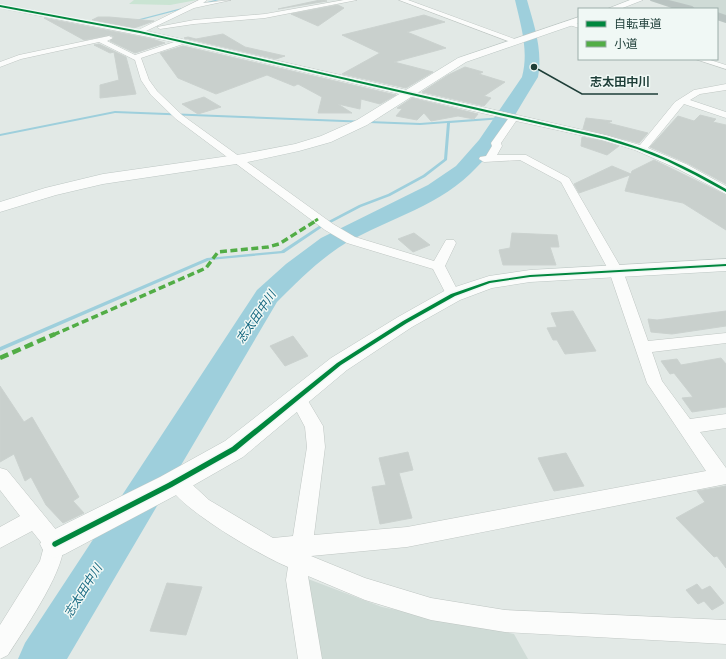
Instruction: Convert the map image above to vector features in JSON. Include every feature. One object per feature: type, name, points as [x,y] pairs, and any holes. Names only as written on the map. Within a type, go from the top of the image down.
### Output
[{"type":"highway","points":[[655,0],[685,8]]},
{"type":"street","points":[[144,30],[204,0]]},
{"type":"street","points":[[194,5],[228,0]]},
{"type":"street","points":[[334,0],[341,3]]},
{"type":"street","points":[[0,65],[19,57],[144,30],[194,22],[266,16],[354,0]]},
{"type":"street","points":[[402,0],[520,40]]},
{"type":"street","points":[[614,8],[639,0]]},
{"type":"street","points":[[0,4],[8,1]]},
{"type":"street","points":[[0,4],[144,30],[184,41],[606,138],[643,148],[691,170],[726,191]]},
{"type":"street","points":[[0,207],[64,188],[102,180],[239,160],[294,148],[348,130],[368,120],[444,69],[462,60],[578,20]]},
{"type":"street","points":[[568,23],[578,26]]},
{"type":"street","points":[[100,40],[136,57],[145,80],[154,93],[179,117],[328,226],[351,240],[438,266],[453,295]]},
{"type":"street","points":[[136,57],[184,41]]},
{"type":"street","points":[[703,60],[726,66]]},
{"type":"street","points":[[643,148],[678,104],[697,92],[726,88]]},
{"type":"street","points":[[684,101],[726,114]]},
{"type":"street","points":[[300,554],[407,537],[724,476],[686,427],[655,383],[616,271],[565,180],[522,157],[487,158],[497,146],[496,143],[513,116]]},
{"type":"street","points":[[438,266],[450,243]]},
{"type":"street","points":[[0,647],[50,565],[55,544],[173,484],[234,449],[298,399],[339,364],[405,322],[453,295],[489,282],[530,276],[726,265]]},
{"type":"street","points":[[643,346],[726,338]]},
{"type":"street","points":[[298,399],[314,426],[316,447],[297,580],[310,659]]},
{"type":"street","points":[[686,427],[726,421]]},
{"type":"street","points":[[0,476],[55,544]]},
{"type":"street","points":[[173,484],[202,506],[271,548],[300,554],[365,589],[431,609],[505,621],[726,632]]},
{"type":"street","points":[[0,538],[34,519]]},
{"type":"shaded area","points":[[664,0],[726,0],[726,16],[718,14],[718,8],[694,8]]},
{"type":"shaded area","points":[[308,579],[382,607],[514,634],[528,659],[322,659]]},
{"type":"green space","points":[[134,0],[197,0],[170,5],[129,4]]},
{"type":"building","points":[[320,0],[327,1],[278,9]]},
{"type":"building","points":[[338,5],[344,8],[318,26],[291,14]]},
{"type":"building","points":[[424,15],[445,22],[407,32],[446,48],[394,62],[433,72],[406,88],[342,74],[380,53],[342,35]]},
{"type":"building","points":[[98,17],[154,21],[134,28],[92,20]]},
{"type":"building","points":[[44,18],[152,39],[165,43],[135,53],[110,41],[114,37],[110,35],[84,40]]},
{"type":"building","points":[[223,34],[245,47],[285,56],[276,59],[184,38],[188,37],[196,39]]},
{"type":"building","points":[[99,44],[126,57],[136,94],[100,98],[100,85],[119,80],[114,52],[110,53],[94,45]]},
{"type":"building","points":[[183,46],[396,95],[380,104],[361,99],[360,109],[338,104],[352,113],[318,113],[322,97],[298,84],[294,86],[267,75],[216,94],[178,78],[160,53]]},
{"type":"building","points":[[465,67],[483,72],[479,74],[505,82],[484,96],[491,98],[484,106],[422,92],[448,75]]},
{"type":"building","points":[[204,97],[221,107],[198,114],[182,104]]},
{"type":"building","points":[[412,98],[478,114],[474,119],[458,116],[431,121],[424,113],[417,120],[396,116],[402,109],[397,108]]},
{"type":"building","points":[[700,115],[716,119],[713,122],[726,125],[726,184],[687,163],[650,147],[678,116],[694,121]]},
{"type":"building","points":[[586,118],[612,121],[608,123],[648,133],[639,143],[583,129]]},
{"type":"building","points":[[582,137],[619,146],[607,155],[581,146]]},
{"type":"building","points":[[654,160],[726,195],[726,230],[683,203],[625,191],[630,175],[579,193],[574,184],[612,166],[631,174],[632,171]]},
{"type":"building","points":[[414,233],[430,245],[413,252],[398,239]]},
{"type":"building","points":[[512,233],[557,235],[559,247],[550,247],[556,265],[503,265],[499,250],[510,248]]},
{"type":"building","points":[[573,311],[596,351],[565,354],[557,340],[553,340],[547,328],[557,327],[551,313]]},
{"type":"building","points":[[726,311],[726,326],[672,334],[651,332],[648,319],[657,320]]},
{"type":"building","points":[[293,336],[308,356],[285,366],[270,346]]},
{"type":"building","points":[[721,358],[726,364],[726,407],[692,412],[682,398],[693,397],[674,373],[670,374],[661,361],[677,359],[681,365]]},
{"type":"building","points":[[0,386],[24,422],[32,417],[79,497],[73,501],[84,513],[63,523],[46,505],[31,477],[25,481],[14,454],[0,462]]},
{"type":"building","points":[[408,452],[413,470],[399,473],[412,518],[380,524],[372,487],[386,485],[379,458]]},
{"type":"building","points":[[566,453],[584,486],[554,491],[538,458]]},
{"type":"building","points":[[726,486],[726,568],[717,556],[714,557],[676,518],[705,502],[697,491]]},
{"type":"building","points":[[167,583],[202,587],[186,635],[150,631]]},
{"type":"building","points":[[697,584],[702,590],[710,586],[724,603],[712,610],[704,601],[698,604],[686,590]]},
{"type":"waterway","points":[[201,4],[218,0]]},
{"type":"waterway","name":"志太田中川","points":[[41,659],[248,324],[267,296],[295,270],[330,243],[436,190],[463,170],[486,144],[530,77],[533,58],[531,38],[521,0]]},
{"type":"waterway","points":[[133,21],[182,9]]},
{"type":"waterway","points":[[0,135],[115,112],[420,124],[503,118]]},
{"type":"waterway","points":[[0,349],[209,259],[282,252],[320,227],[360,206],[389,195],[424,176],[446,159],[449,123]]},
{"type":"marked path","points":[[0,358],[206,268],[218,252],[268,247],[279,244],[318,219]]},
{"type":"cycle path","points":[[0,6],[140,32],[605,138],[638,148],[668,160],[726,191]]},
{"type":"cycle path","points":[[55,544],[170,485],[234,449],[339,364],[405,322],[453,295],[489,282],[530,276],[726,265]]},
{"type":"place","name":"志太田中川","points":[[534,67]]}]
